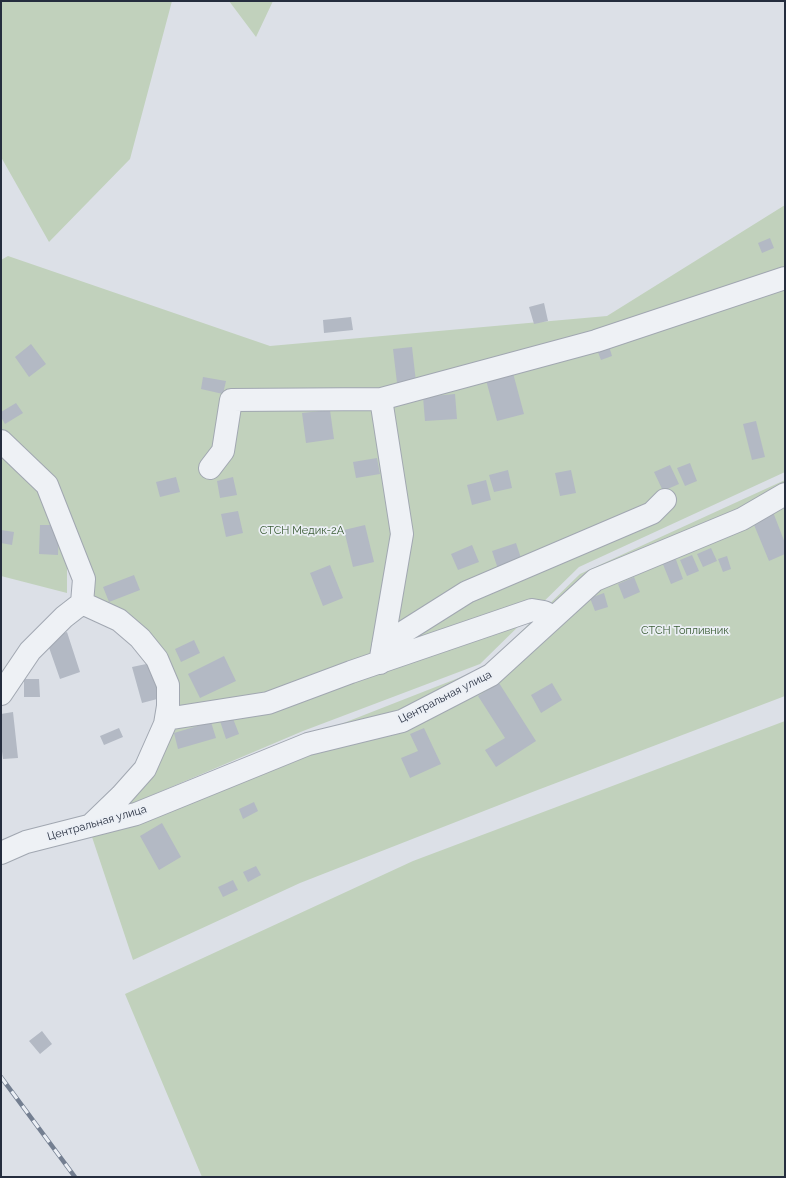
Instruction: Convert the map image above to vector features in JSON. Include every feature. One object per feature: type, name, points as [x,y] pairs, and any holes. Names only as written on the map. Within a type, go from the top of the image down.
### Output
[{"type":"street","points":[[210,468],[223,451],[231,400],[381,399],[596,341],[785,278]]},
{"type":"street","points":[[381,399],[402,534],[381,654]]},
{"type":"street","points":[[1,441],[47,485],[84,579],[82,603],[64,617],[30,651],[1,694]]},
{"type":"street","name":"Центральная улица","points":[[1,853],[26,842],[136,814],[308,744],[402,721],[491,675],[595,580],[742,519],[785,494]]},
{"type":"street","points":[[381,654],[467,592],[652,513],[665,500]]},
{"type":"street","points":[[82,603],[119,620],[140,638],[157,658],[168,685],[166,718],[156,747],[145,769],[121,796],[91,825]]},
{"type":"street","points":[[166,718],[268,703],[381,654],[532,610],[544,612],[554,617]]},
{"type":"green space","points":[[1,1],[172,1],[130,159],[49,242],[1,157]]},
{"type":"green space","points":[[229,1],[273,1],[256,37]]},
{"type":"green space","name":"СТСН Медик-2А","points":[[785,205],[785,472],[579,567],[480,664],[303,731],[117,810],[140,763],[173,680],[87,599],[67,550],[67,593],[1,576],[1,260],[8,256],[270,346],[607,316]]},
{"type":"green space","name":"СТСН Топливник","points":[[785,480],[785,696],[535,791],[300,883],[133,960],[91,834],[336,726],[484,668],[580,574]]},
{"type":"green space","points":[[785,721],[785,1177],[202,1177],[125,994],[413,861]]},
{"type":"building","points":[[770,238],[774,248],[762,253],[758,243]]},
{"type":"building","points":[[544,303],[548,321],[534,324],[529,307]]},
{"type":"building","points":[[351,317],[353,330],[324,333],[323,320]]},
{"type":"building","points":[[608,343],[612,356],[601,360],[596,347]]},
{"type":"building","points":[[31,344],[46,364],[29,377],[15,357]]},
{"type":"building","points":[[412,347],[416,382],[397,383],[393,349]]},
{"type":"building","points":[[513,373],[524,414],[497,421],[486,380]]},
{"type":"building","points":[[203,377],[226,381],[223,394],[201,389]]},
{"type":"building","points":[[455,394],[457,419],[425,421],[423,397]]},
{"type":"building","points":[[16,403],[23,413],[5,424],[1,417],[1,412]]},
{"type":"building","points":[[330,410],[334,439],[306,443],[302,413]]},
{"type":"building","points":[[756,421],[765,457],[752,460],[743,424]]},
{"type":"building","points":[[377,458],[380,474],[356,478],[353,462]]},
{"type":"building","points":[[690,463],[697,481],[685,486],[677,468]]},
{"type":"building","points":[[670,465],[679,484],[663,491],[654,472]]},
{"type":"building","points":[[508,470],[512,488],[494,492],[489,475]]},
{"type":"building","points":[[571,470],[576,493],[560,496],[555,473]]},
{"type":"building","points":[[176,477],[180,492],[160,497],[156,482]]},
{"type":"building","points":[[233,477],[237,495],[220,498],[217,481]]},
{"type":"building","points":[[486,480],[491,500],[472,505],[467,485]]},
{"type":"building","points":[[238,511],[243,533],[226,537],[221,514]]},
{"type":"building","points":[[773,512],[785,543],[785,554],[769,561],[752,520]]},
{"type":"building","points":[[40,525],[59,525],[58,555],[39,554]]},
{"type":"building","points":[[365,525],[374,562],[353,567],[344,530]]},
{"type":"building","points":[[1,530],[14,532],[12,545],[1,543]]},
{"type":"building","points":[[516,543],[522,561],[498,569],[492,551]]},
{"type":"building","points":[[472,545],[479,562],[458,570],[451,554]]},
{"type":"building","points":[[711,548],[717,561],[703,567],[697,554]]},
{"type":"building","points":[[692,555],[699,571],[687,576],[680,560]]},
{"type":"building","points":[[727,556],[731,569],[723,572],[718,559]]},
{"type":"building","points":[[675,557],[683,579],[671,584],[662,562]]},
{"type":"building","points":[[330,565],[343,598],[323,606],[310,573]]},
{"type":"building","points":[[134,575],[140,590],[109,602],[103,587]]},
{"type":"building","points":[[634,577],[640,592],[624,599],[618,584]]},
{"type":"building","points":[[604,593],[608,607],[595,611],[590,598]]},
{"type":"building","points":[[67,632],[80,672],[60,679],[46,639]]},
{"type":"building","points":[[194,640],[200,653],[181,662],[175,649]]},
{"type":"building","points":[[224,656],[236,681],[200,698],[188,674]]},
{"type":"building","points":[[151,663],[161,698],[142,703],[132,667]]},
{"type":"building","points":[[24,679],[39,679],[40,697],[24,697]]},
{"type":"building","points":[[499,683],[536,741],[496,767],[485,750],[505,738],[478,696]]},
{"type":"building","points":[[552,683],[562,700],[541,713],[531,695]]},
{"type":"building","points":[[13,712],[18,758],[3,759],[1,744],[1,714]]},
{"type":"building","points":[[232,716],[239,734],[226,739],[220,721]]},
{"type":"building","points":[[211,722],[216,738],[178,749],[174,733]]},
{"type":"building","points":[[119,728],[123,737],[104,745],[100,736]]},
{"type":"building","points":[[424,728],[441,764],[410,778],[401,758],[418,751],[410,734]]},
{"type":"building","points":[[254,802],[258,811],[243,819],[239,809]]},
{"type":"building","points":[[162,823],[181,857],[159,870],[140,836]]},
{"type":"building","points":[[256,866],[261,875],[248,882],[243,872]]},
{"type":"building","points":[[233,880],[238,890],[223,897],[218,887]]},
{"type":"building","points":[[42,1031],[52,1044],[40,1054],[29,1041]]},
{"type":"railway","points":[[1,1077],[75,1177]]}]
